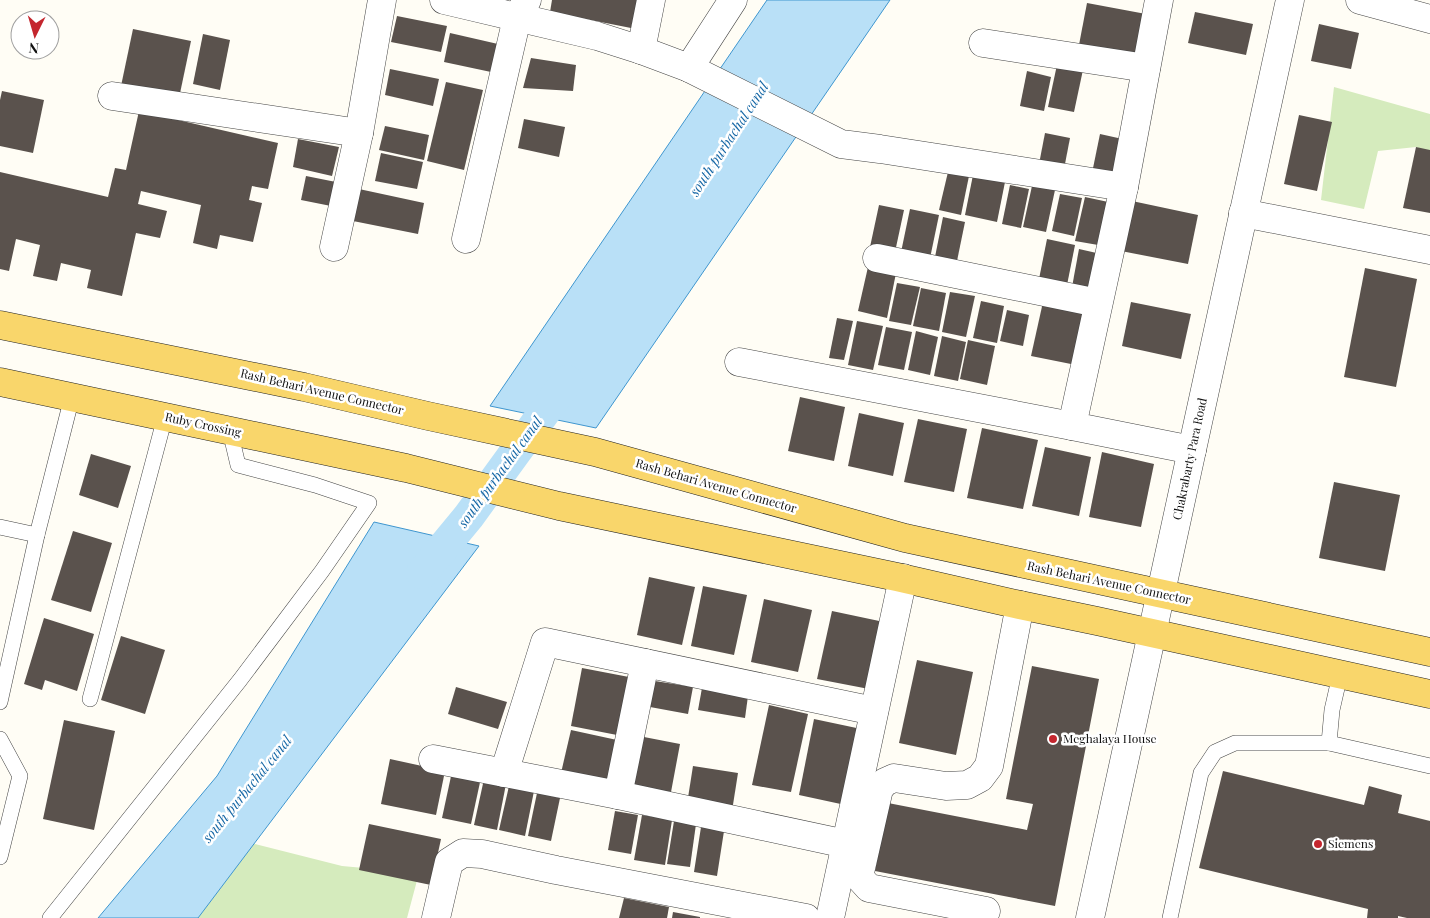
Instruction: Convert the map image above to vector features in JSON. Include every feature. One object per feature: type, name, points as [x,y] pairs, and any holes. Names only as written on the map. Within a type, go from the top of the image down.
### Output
[{"type":"main road","name":"Rash Behari Avenue Connector","points":[[0,325],[304,387],[595,452],[905,538],[1430,652]]},
{"type":"main road","name":"Ruby Crossing","points":[[0,382],[406,468],[559,506],[903,578]]},
{"type":"main road","points":[[903,578],[1430,694]]},
{"type":"street","points":[[334,247],[359,133],[382,0]]},
{"type":"street","points":[[444,0],[522,9],[641,50],[689,68],[841,144],[1124,187]]},
{"type":"street","points":[[641,50],[651,0]]},
{"type":"street","points":[[689,68],[733,0]]},
{"type":"street","points":[[1072,426],[1124,187],[1159,0]]},
{"type":"street","name":"Chakrabarty Para Road","points":[[1090,918],[1290,0]]},
{"type":"street","points":[[1360,0],[1399,5],[1430,19]]},
{"type":"street","points":[[466,239],[522,9]]},
{"type":"street","points":[[983,43],[1146,68]]},
{"type":"street","points":[[112,96],[359,133]]},
{"type":"street","points":[[1243,212],[1430,250]]},
{"type":"street","points":[[877,258],[1098,303]]},
{"type":"street","points":[[739,362],[1192,450]]},
{"type":"street","points":[[830,918],[903,578]]},
{"type":"street","points":[[986,911],[869,888],[859,877],[879,789],[885,782],[894,778],[946,786],[967,785],[980,778],[989,766],[1020,605]]},
{"type":"street","points":[[504,773],[545,642],[874,711]]},
{"type":"street","points":[[618,795],[645,663]]},
{"type":"street","points":[[433,760],[618,795],[846,844]]},
{"type":"street","points":[[436,918],[449,862],[463,853],[482,854],[806,918]]},
{"type":"lane","points":[[0,702],[37,535],[72,398]]},
{"type":"lane","points":[[90,699],[165,417]]},
{"type":"lane","points":[[50,918],[240,680],[322,571],[369,503],[315,485],[238,465],[230,431]]},
{"type":"lane","points":[[0,527],[37,535]]},
{"type":"lane","points":[[1329,743],[1332,710],[1340,675]]},
{"type":"lane","points":[[0,739],[20,776],[0,857]]},
{"type":"lane","points":[[1170,918],[1201,773],[1215,752],[1235,743],[1329,743],[1430,766]]},
{"type":"green space","points":[[1334,87],[1430,114],[1430,152],[1416,147],[1378,151],[1364,209],[1321,200]]},
{"type":"green space","points":[[211,833],[342,866],[419,873],[407,918],[144,918]]},
{"type":"water","points":[[767,0],[890,0],[596,428],[490,406]]},
{"type":"water","points":[[374,522],[479,546],[198,918],[98,918],[217,776]]},
{"type":"building","points":[[552,0],[637,0],[631,28],[550,12]]},
{"type":"building","points":[[1087,3],[1146,14],[1138,61],[1078,50]]},
{"type":"building","points":[[1195,12],[1253,24],[1246,55],[1188,43]]},
{"type":"building","points":[[397,16],[447,26],[441,52],[391,42]]},
{"type":"building","points":[[1319,24],[1359,33],[1351,69],[1311,61]]},
{"type":"building","points":[[133,29],[191,41],[179,98],[121,86]]},
{"type":"building","points":[[450,33],[498,44],[491,72],[444,62]]},
{"type":"building","points":[[203,34],[230,40],[220,90],[193,84]]},
{"type":"building","points":[[531,58],[576,65],[573,91],[523,88]]},
{"type":"building","points":[[1058,60],[1084,65],[1074,112],[1048,107]]},
{"type":"building","points":[[390,69],[439,79],[433,106],[385,95]]},
{"type":"building","points":[[1027,71],[1051,77],[1044,111],[1020,106]]},
{"type":"building","points":[[446,82],[483,90],[464,170],[427,161]]},
{"type":"building","points":[[2,91],[44,100],[33,153],[0,146],[0,100]]},
{"type":"building","points":[[139,111],[278,143],[268,189],[252,186],[249,200],[262,203],[253,242],[220,235],[217,249],[193,243],[201,205],[141,191],[138,204],[167,211],[160,238],[136,233],[122,296],[87,288],[91,270],[61,263],[57,281],[33,276],[40,245],[16,239],[9,271],[0,269],[0,172],[108,197],[115,168],[126,170]]},
{"type":"building","points":[[1299,115],[1332,122],[1317,191],[1284,184]]},
{"type":"building","points":[[524,119],[565,127],[559,157],[518,148]]},
{"type":"building","points":[[385,126],[429,135],[424,160],[379,150]]},
{"type":"building","points":[[1045,133],[1070,138],[1064,169],[1039,164]]},
{"type":"building","points":[[1100,134],[1127,140],[1119,178],[1092,173]]},
{"type":"building","points":[[298,139],[339,147],[332,176],[293,167]]},
{"type":"building","points":[[1416,147],[1430,150],[1430,213],[1403,208]]},
{"type":"building","points":[[381,153],[423,162],[417,189],[375,181]]},
{"type":"building","points":[[948,172],[969,176],[961,215],[939,210]]},
{"type":"building","points":[[973,175],[1005,182],[997,222],[965,215]]},
{"type":"building","points":[[306,176],[341,183],[336,207],[301,200]]},
{"type":"building","points":[[1010,185],[1029,189],[1021,228],[1002,224]]},
{"type":"building","points":[[1032,186],[1055,190],[1046,232],[1023,227]]},
{"type":"building","points":[[359,189],[424,203],[418,234],[353,221]]},
{"type":"building","points":[[1060,194],[1082,198],[1074,236],[1052,231]]},
{"type":"building","points":[[1085,197],[1113,203],[1104,246],[1075,241]]},
{"type":"building","points":[[1132,201],[1198,215],[1188,264],[1121,251]]},
{"type":"building","points":[[879,205],[904,210],[895,252],[870,247]]},
{"type":"building","points":[[910,209],[939,215],[929,263],[900,257]]},
{"type":"building","points":[[943,217],[965,222],[957,261],[935,257]]},
{"type":"building","points":[[1047,239],[1075,245],[1066,290],[1038,284]]},
{"type":"building","points":[[1079,249],[1101,254],[1093,291],[1072,287]]},
{"type":"building","points":[[868,267],[896,273],[887,318],[858,311]]},
{"type":"building","points":[[1365,268],[1417,279],[1396,387],[1344,377]]},
{"type":"building","points":[[897,283],[920,287],[911,325],[889,321]]},
{"type":"building","points":[[921,288],[946,293],[939,331],[913,326]]},
{"type":"building","points":[[950,292],[975,296],[966,337],[942,332]]},
{"type":"building","points":[[981,301],[1004,306],[997,343],[973,338]]},
{"type":"building","points":[[1043,302],[1092,313],[1081,366],[1031,356]]},
{"type":"building","points":[[1131,302],[1191,314],[1181,359],[1122,346]]},
{"type":"building","points":[[1007,310],[1029,315],[1023,346],[1000,341]]},
{"type":"building","points":[[837,318],[853,321],[844,360],[829,358]]},
{"type":"building","points":[[857,321],[883,326],[873,370],[848,365]]},
{"type":"building","points":[[886,327],[912,332],[904,370],[878,365]]},
{"type":"building","points":[[916,331],[938,337],[930,375],[908,370]]},
{"type":"building","points":[[942,336],[966,342],[958,381],[934,376]]},
{"type":"building","points":[[968,340],[995,346],[987,385],[960,379]]},
{"type":"building","points":[[800,397],[845,407],[834,461],[788,451]]},
{"type":"building","points":[[859,413],[904,423],[893,476],[848,466]]},
{"type":"building","points":[[918,419],[967,429],[954,492],[904,482]]},
{"type":"building","points":[[982,428],[1038,440],[1023,509],[967,498]]},
{"type":"building","points":[[1045,447],[1091,457],[1079,516],[1032,506]]},
{"type":"building","points":[[1102,452],[1154,464],[1141,527],[1089,517]]},
{"type":"building","points":[[91,454],[131,466],[118,508],[79,495]]},
{"type":"building","points":[[1334,482],[1400,495],[1385,571],[1319,558]]},
{"type":"building","points":[[73,531],[112,543],[91,612],[51,600]]},
{"type":"building","points":[[649,577],[695,587],[682,645],[637,635]]},
{"type":"building","points":[[703,586],[747,595],[734,655],[691,646]]},
{"type":"building","points":[[764,599],[812,610],[798,672],[751,662]]},
{"type":"building","points":[[832,611],[884,622],[869,689],[817,679]]},
{"type":"building","points":[[44,618],[94,634],[77,691],[45,680],[42,690],[24,684]]},
{"type":"building","points":[[121,636],[165,650],[145,714],[101,700]]},
{"type":"building","points":[[917,660],[973,672],[956,755],[899,743]]},
{"type":"building","name":"Meghalaya House","points":[[1032,666],[1099,679],[1055,906],[875,871],[888,803],[1027,830],[1033,804],[1006,799]]},
{"type":"building","points":[[582,668],[629,677],[617,735],[571,726]]},
{"type":"building","points":[[655,681],[693,687],[688,714],[650,707]]},
{"type":"building","points":[[456,687],[507,702],[498,729],[448,714]]},
{"type":"building","points":[[702,688],[748,696],[745,718],[698,710]]},
{"type":"building","points":[[769,705],[808,714],[791,792],[752,785]]},
{"type":"building","points":[[814,719],[866,730],[850,806],[799,795]]},
{"type":"building","points":[[64,720],[115,731],[94,830],[43,819]]},
{"type":"building","points":[[571,730],[617,740],[608,783],[561,773]]},
{"type":"building","points":[[644,737],[680,744],[671,792],[634,786]]},
{"type":"building","points":[[390,759],[445,771],[436,815],[381,804]]},
{"type":"building","points":[[693,766],[738,773],[732,811],[687,804]]},
{"type":"building","points":[[453,767],[482,773],[471,824],[442,818]]},
{"type":"building","name":"Siemens","points":[[1223,771],[1364,805],[1369,786],[1402,795],[1398,813],[1430,821],[1430,918],[1398,916],[1398,918],[1367,918],[1368,909],[1199,868]]},
{"type":"building","points":[[484,779],[506,784],[497,830],[474,825]]},
{"type":"building","points":[[509,786],[534,791],[525,836],[499,830]]},
{"type":"building","points":[[537,793],[560,798],[551,841],[528,836]]},
{"type":"building","points":[[615,811],[638,815],[631,854],[608,850]]},
{"type":"building","points":[[642,815],[672,820],[665,865],[634,860]]},
{"type":"building","points":[[674,821],[696,824],[690,867],[667,864]]},
{"type":"building","points":[[369,824],[441,839],[431,885],[359,870]]},
{"type":"building","points":[[701,827],[724,831],[717,876],[694,872]]},
{"type":"building","points":[[624,898],[669,907],[667,918],[619,918]]},
{"type":"building","points":[[673,912],[700,917],[700,918],[672,918]]},
{"type":"waterway","name":"south purbachal canal","points":[[422,573],[469,516],[567,381]]},
{"type":"place","name":"Meghalaya House","points":[[1053,739]]},
{"type":"place","name":"Siemens","points":[[1318,844]]}]
